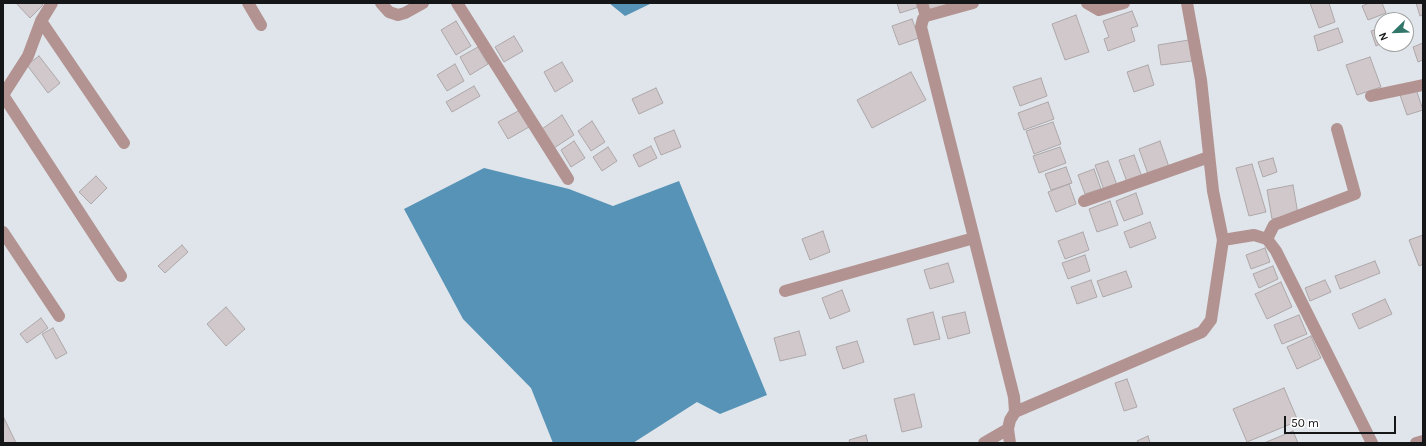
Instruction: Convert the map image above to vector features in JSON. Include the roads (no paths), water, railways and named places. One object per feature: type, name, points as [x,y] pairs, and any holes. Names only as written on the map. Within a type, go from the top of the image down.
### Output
[{"type":"street","points":[[52,3],[41,21],[28,56],[3,95],[121,276]]},
{"type":"street","points":[[248,3],[260,25]]},
{"type":"street","points":[[381,3],[389,12],[398,15],[405,13],[423,3]]},
{"type":"street","points":[[457,3],[568,179]]},
{"type":"street","points":[[922,3],[926,16]]},
{"type":"street","points":[[973,3],[926,16],[923,19],[921,27],[1014,397],[1015,412]]},
{"type":"street","points":[[1088,3],[1099,10],[1124,3]]},
{"type":"street","points":[[1010,443],[1008,430],[1010,420],[1015,412],[1202,332],[1211,320],[1223,240],[1212,191],[1201,80],[1187,3]]},
{"type":"street","points":[[41,21],[124,143]]},
{"type":"street","points":[[1372,96],[1423,85]]},
{"type":"street","points":[[1267,239],[1274,224],[1355,194],[1337,128]]},
{"type":"street","points":[[1084,200],[1209,157]]},
{"type":"street","points":[[3,232],[59,316]]},
{"type":"street","points":[[1223,240],[1254,235],[1267,239],[1276,251],[1316,328],[1372,443]]},
{"type":"street","points":[[785,291],[974,238]]},
{"type":"street","points":[[984,443],[1008,430]]},
{"type":"street","points":[[1416,443],[1423,441]]},
{"type":"water","points":[[609,3],[652,3],[625,16]]},
{"type":"water","points":[[484,168],[569,189],[613,206],[679,181],[767,395],[720,414],[697,402],[633,443],[553,443],[531,388],[463,319],[404,209]]}]
